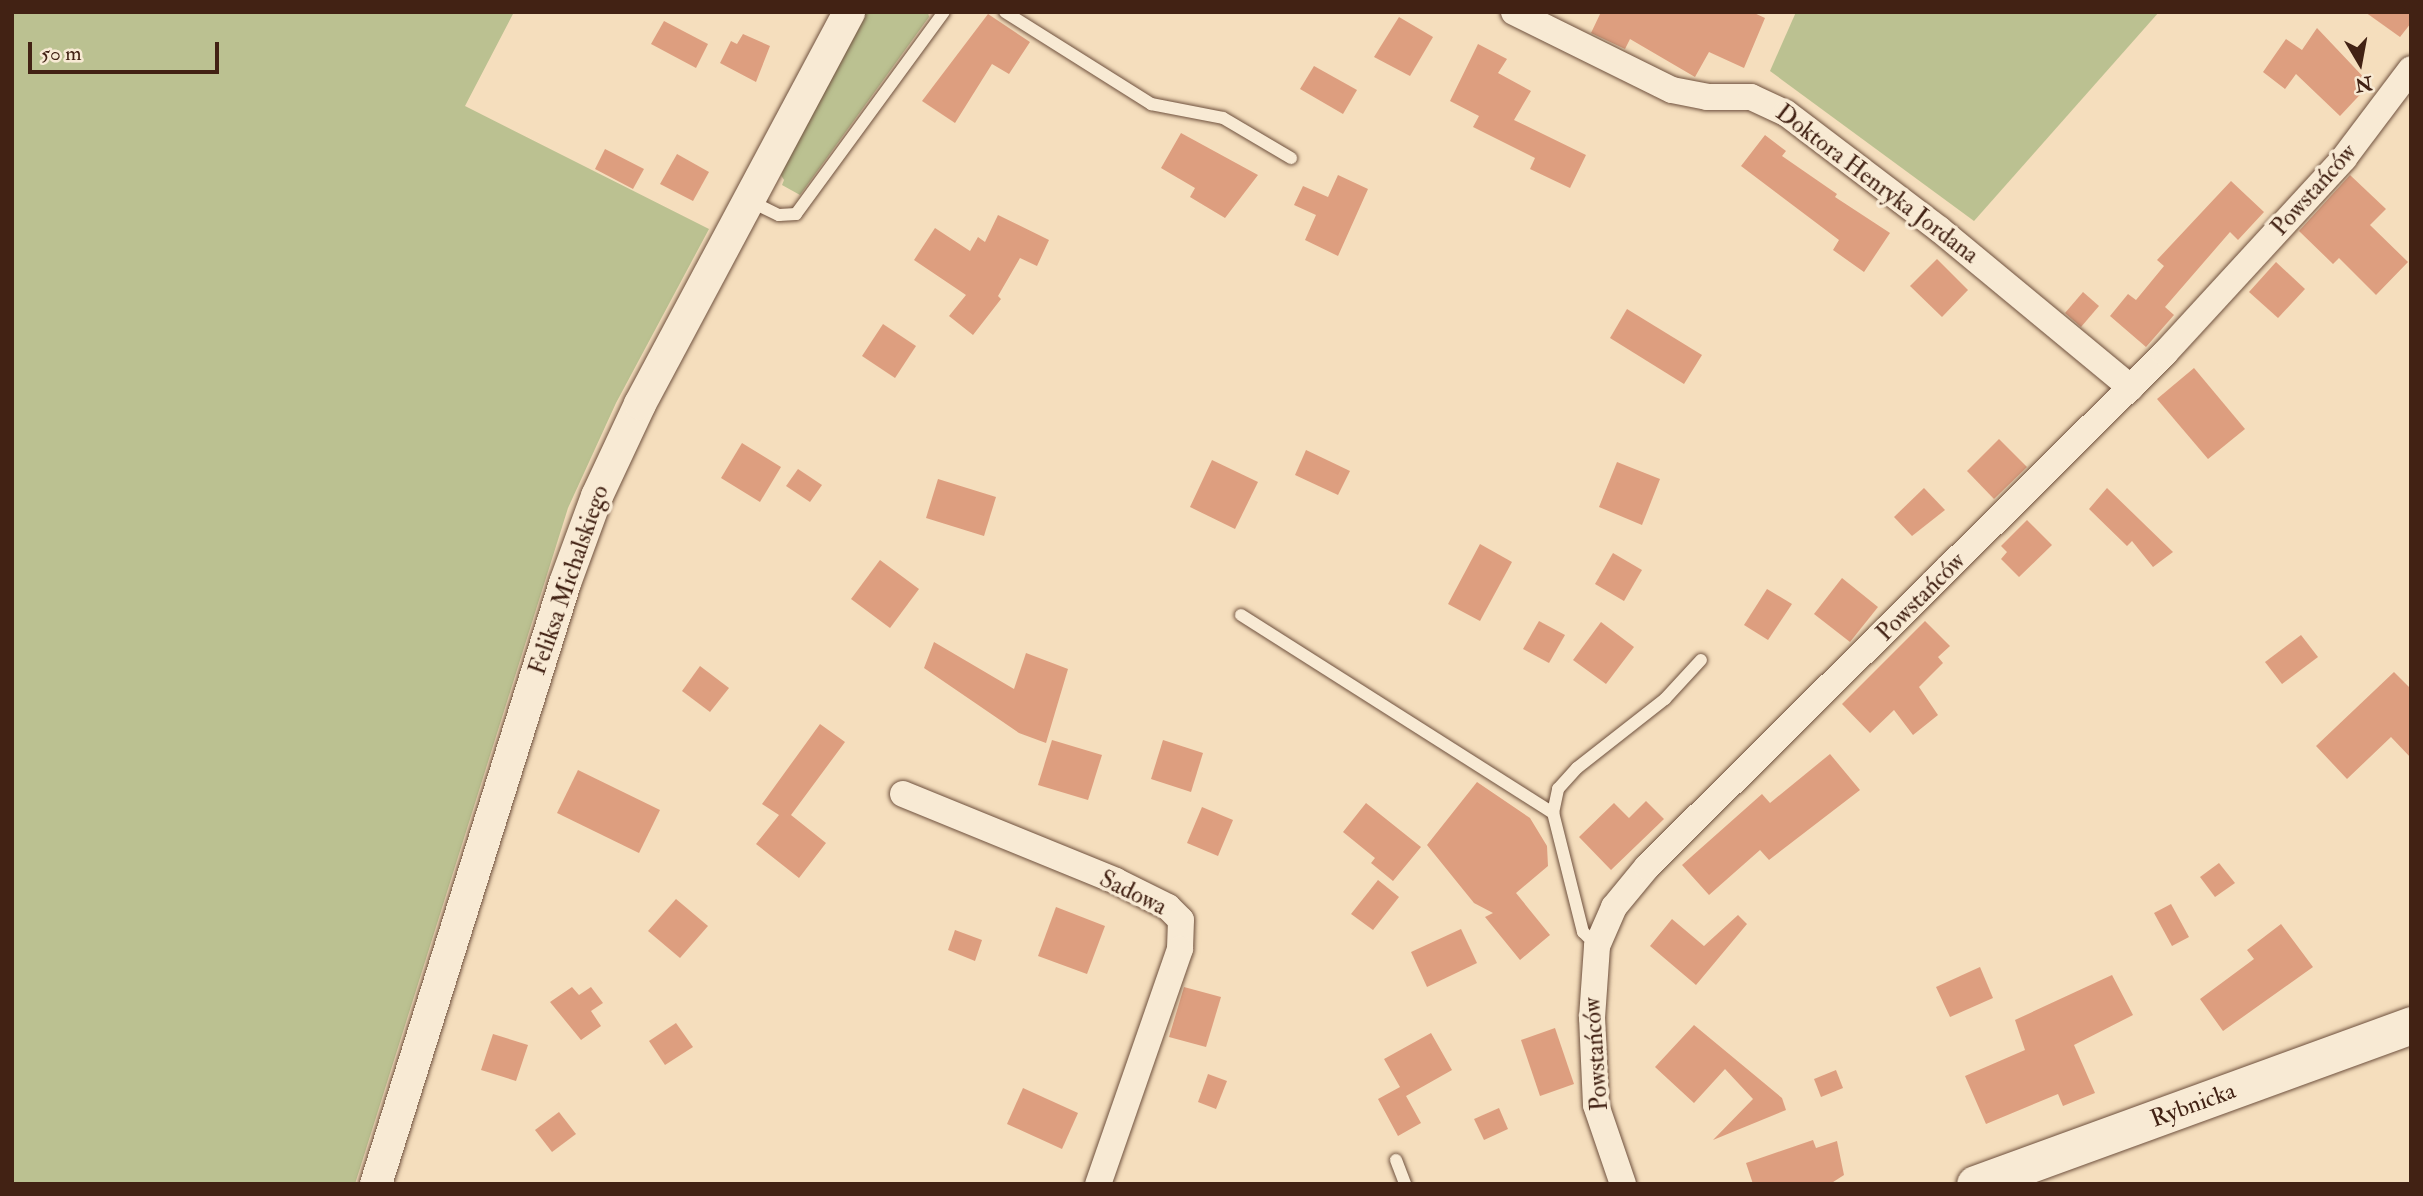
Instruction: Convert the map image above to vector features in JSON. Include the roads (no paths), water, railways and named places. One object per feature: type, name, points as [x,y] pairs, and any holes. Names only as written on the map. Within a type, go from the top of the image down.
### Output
[{"type":"main road","name":"Rybnicka","points":[[1975,1184],[2411,1026]]},
{"type":"street","name":"Feliksa Michalskiego","points":[[376,1184],[587,522],[640,404],[849,12]]},
{"type":"street","name":"Doktora Henryka Jordana","points":[[1514,12],[1672,90],[1707,97],[1751,96],[1786,113],[1939,229],[2131,388]]},
{"type":"street","name":"Powstańców","points":[[1623,1184],[1602,1127],[1595,1092],[1592,1001],[1597,946],[1607,918],[1634,881],[2131,388],[2329,175],[2411,69]]},
{"type":"street","name":"Sadowa","points":[[903,794],[1116,881],[1168,907],[1181,920],[1180,948],[1098,1184]]},
{"type":"lane","points":[[749,200],[779,215],[796,214],[944,12]]},
{"type":"lane","points":[[1005,12],[1151,104],[1223,118],[1291,158]]},
{"type":"lane","points":[[1241,615],[1553,813]]},
{"type":"lane","points":[[1597,946],[1584,932],[1553,813],[1566,778],[1665,699],[1701,660]]},
{"type":"lane","points":[[1396,1160],[1405,1184]]}]
